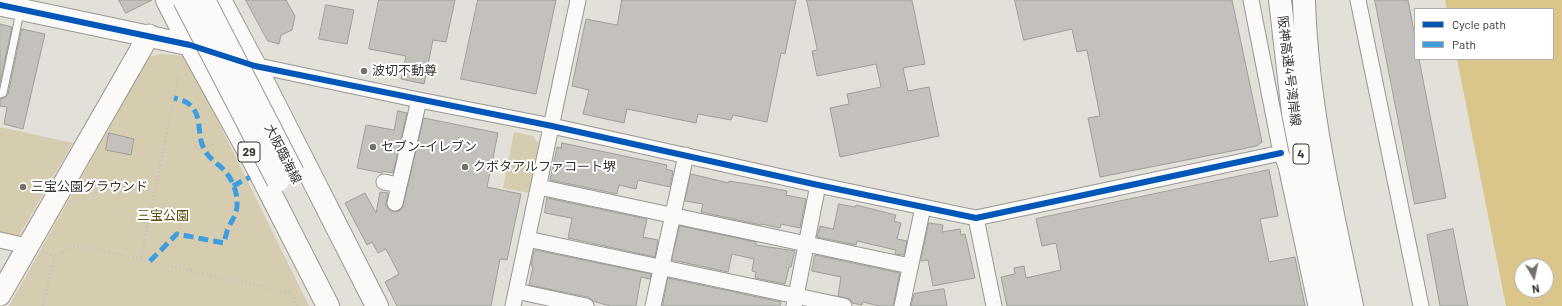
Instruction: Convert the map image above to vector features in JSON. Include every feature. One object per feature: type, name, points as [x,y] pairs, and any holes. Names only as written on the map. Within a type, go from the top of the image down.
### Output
[{"type":"main road","name":"29","points":[[167,0],[255,163],[328,306]]},
{"type":"main road","name":"大阪臨海線","points":[[184,0],[285,177],[364,306]]},
{"type":"main road","name":"大阪臨海線","points":[[204,0],[343,306]]},
{"type":"main road","points":[[220,0],[377,306]]},
{"type":"main road","name":"阪神高速4号湾岸線","points":[[1280,0],[1293,113],[1331,306]]},
{"type":"main road","name":"阪神高速4号湾岸線","points":[[1304,0],[1310,82],[1319,146],[1352,306]]},
{"type":"street","points":[[513,306],[578,0]]},
{"type":"street","points":[[1250,0],[1281,153],[1286,166],[1316,306]]},
{"type":"street","points":[[1358,0],[1421,306]]},
{"type":"street","points":[[10,7],[149,35],[190,45],[255,66],[552,126],[818,185],[976,218],[1281,153]]},
{"type":"street","points":[[0,295],[32,247],[149,35]]},
{"type":"street","points":[[395,203],[419,100]]},
{"type":"street","points":[[653,306],[686,156]]},
{"type":"street","points":[[384,182],[400,185]]},
{"type":"street","points":[[795,301],[818,185]]},
{"type":"street","points":[[539,187],[910,266]]},
{"type":"street","points":[[902,306],[923,207]]},
{"type":"street","points":[[976,218],[994,306]]},
{"type":"street","points":[[527,239],[661,268],[795,301],[844,306]]},
{"type":"street","points":[[0,240],[32,247]]},
{"type":"street","points":[[516,291],[586,306]]},
{"type":"lane","points":[[0,94],[3,93],[10,7]]},
{"type":"path","points":[[141,259],[178,77]]},
{"type":"path","points":[[32,247],[55,256],[76,246],[141,259],[291,293],[298,306]]},
{"type":"path","points":[[43,306],[55,256]]},
{"type":"green space","name":"三宝公園","points":[[160,54],[186,56],[309,306],[9,306],[149,57]]},
{"type":"green space","name":"三宝公園グラウンド","points":[[0,127],[73,143],[19,236],[0,232]]},
{"type":"green space","points":[[514,132],[533,136],[539,144],[529,193],[503,188]]},
{"type":"shaded area","points":[[1445,0],[1562,0],[1562,306],[1506,306],[1457,60],[1554,60],[1554,8],[1447,8]]},
{"type":"building","points":[[119,0],[152,0],[126,13]]},
{"type":"building","points":[[246,0],[286,0],[295,16],[292,30],[281,35],[279,44],[268,41]]},
{"type":"building","points":[[379,0],[455,0],[446,42],[433,40],[424,84],[401,79],[406,56],[369,49]]},
{"type":"building","points":[[478,0],[556,0],[536,94],[461,79]]},
{"type":"building","points":[[622,0],[796,0],[785,54],[781,53],[767,122],[733,115],[731,120],[698,114],[696,123],[627,109],[624,123],[583,114],[589,90],[572,86],[586,19],[617,25]]},
{"type":"building","points":[[807,0],[912,0],[925,64],[903,68],[908,91],[929,87],[939,136],[840,157],[830,108],[849,104],[847,94],[881,87],[876,64],[817,76],[812,51],[817,50]]},
{"type":"building","points":[[1015,0],[1232,0],[1262,142],[1257,146],[1100,177],[1088,118],[1100,116],[1087,50],[1077,52],[1072,29],[1024,40]]},
{"type":"building","points":[[1375,0],[1408,0],[1414,32],[1414,60],[1419,60],[1446,198],[1415,204]]},
{"type":"building","points":[[326,5],[354,10],[347,44],[319,39]]},
{"type":"building","points":[[0,24],[12,27],[0,83]]},
{"type":"building","points":[[22,29],[45,34],[23,129],[4,124],[7,107],[0,106],[0,99],[5,98],[8,94]]},
{"type":"building","points":[[398,111],[407,113],[393,173],[382,171],[382,173],[357,168],[366,125],[394,130]]},
{"type":"building","points":[[424,118],[498,133],[487,187],[521,194],[507,260],[500,259],[491,306],[397,306],[385,282],[399,274],[386,249],[378,253],[372,242],[367,245],[345,203],[365,193],[376,213],[380,192],[388,193],[386,205],[389,210],[397,212],[402,209]]},
{"type":"building","points":[[109,133],[134,139],[131,155],[106,150]]},
{"type":"building","points":[[562,143],[667,165],[666,169],[673,171],[670,187],[638,180],[636,189],[619,185],[617,194],[550,180],[557,147],[561,148]]},
{"type":"building","points":[[1269,170],[1278,216],[1260,219],[1269,262],[1295,257],[1305,306],[1007,306],[1001,277],[1015,274],[1014,268],[1024,266],[1026,278],[1061,270],[1056,243],[1042,246],[1036,219]]},
{"type":"building","points":[[691,174],[729,183],[729,181],[787,191],[786,195],[806,199],[800,228],[781,224],[780,228],[761,225],[701,212],[703,204],[685,201]]},
{"type":"building","points":[[547,198],[647,219],[643,237],[658,240],[655,257],[568,238],[572,219],[545,213]]},
{"type":"building","points":[[839,204],[855,207],[856,205],[896,215],[894,221],[901,223],[897,239],[907,241],[904,255],[895,254],[896,250],[857,241],[856,245],[817,237],[820,226],[833,229]]},
{"type":"building","points":[[929,223],[943,225],[942,232],[960,229],[961,235],[965,234],[975,278],[933,286],[928,260],[921,261]]},
{"type":"building","points":[[680,226],[756,242],[756,245],[795,251],[785,284],[755,278],[756,272],[752,271],[754,259],[732,254],[728,272],[672,260]]},
{"type":"building","points":[[1453,229],[1468,306],[1440,306],[1427,235]]},
{"type":"building","points":[[535,250],[651,274],[650,279],[641,277],[636,306],[611,306],[603,304],[593,301],[588,297],[529,285],[533,267],[531,266]]},
{"type":"building","points":[[815,255],[900,273],[893,306],[879,306],[863,302],[862,305],[852,303],[850,299],[838,296],[841,277],[812,271]]},
{"type":"building","points":[[668,278],[781,302],[780,306],[663,306]]},
{"type":"building","points":[[944,289],[947,306],[911,306],[914,294]]},
{"type":"marked path","points":[[150,261],[177,234],[224,243],[237,206],[235,188],[231,180],[226,172],[206,153],[204,149],[196,113],[189,104],[174,98]]},
{"type":"marked path","points":[[233,186],[250,177]]},
{"type":"cycle path","points":[[0,5],[190,45],[255,66],[552,126],[818,185],[976,218],[1281,153]]},
{"type":"place","name":"波切不動尊","points":[[364,71]]},
{"type":"place","name":"セブン-イレブン","points":[[373,147]]},
{"type":"place","name":"クボタアルファコート堺","points":[[465,167]]},
{"type":"place","name":"三宝公園グラウンド","points":[[23,187]]}]
